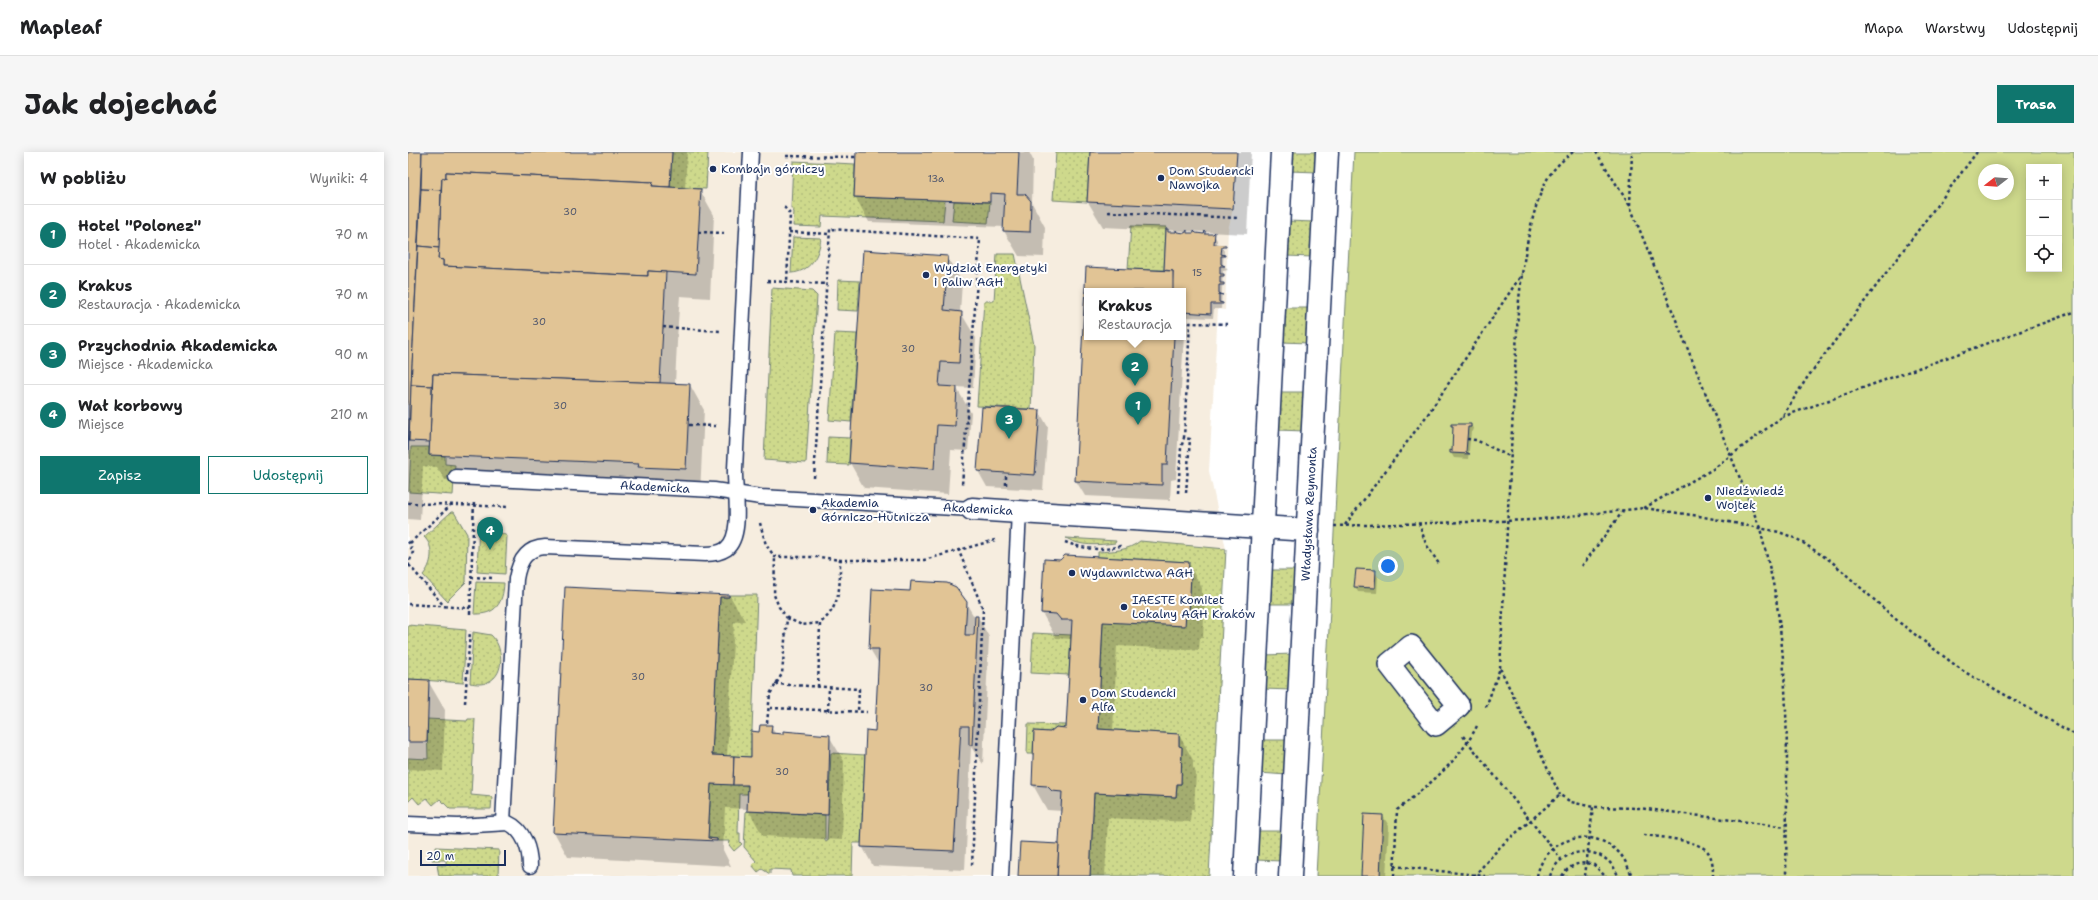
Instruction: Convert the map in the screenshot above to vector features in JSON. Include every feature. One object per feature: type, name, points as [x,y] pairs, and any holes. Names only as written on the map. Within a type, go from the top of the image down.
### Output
[{"type":"street","points":[[1245,876],[1282,152]]},
{"type":"street","name":"Władysława Reymonta","points":[[1290,876],[1318,528],[1327,152]]},
{"type":"street","name":"Akademicka","points":[[972,509],[1263,527],[1318,528]]},
{"type":"lane","points":[[503,822],[516,579],[523,558],[534,549],[545,547],[705,554],[716,553],[730,545],[735,535],[735,493],[751,152]]},
{"type":"lane","name":"Akademicka","points":[[456,477],[735,493],[761,497],[972,509]]},
{"type":"lane","points":[[1001,876],[1019,511]]},
{"type":"lane","points":[[408,824],[458,826],[503,822],[511,824],[522,836],[529,853],[530,866]]},
{"type":"path","points":[[1484,711],[1500,668],[1518,310],[1522,274],[1530,232],[1545,185],[1560,162],[1573,152]]},
{"type":"path","points":[[1596,152],[1630,206],[1760,528],[1772,577],[1780,626],[1787,719],[1786,876]]},
{"type":"path","points":[[1630,206],[1632,152]]},
{"type":"path","points":[[1782,417],[1807,378],[1977,152]]},
{"type":"path","points":[[786,156],[855,156]]},
{"type":"path","points":[[784,207],[790,214],[787,282]]},
{"type":"path","points":[[1108,212],[1238,218]]},
{"type":"path","points":[[814,481],[830,229],[980,239],[962,490]]},
{"type":"path","points":[[698,232],[718,233]]},
{"type":"path","points":[[789,232],[830,234]]},
{"type":"path","points":[[1345,525],[1428,414],[1522,274]]},
{"type":"path","points":[[744,280],[827,284]]},
{"type":"path","points":[[1644,508],[1732,456],[1782,417],[2074,312]]},
{"type":"path","points":[[1178,493],[1181,448],[1184,438],[1190,323],[1227,324]]},
{"type":"path","points":[[663,327],[724,331]]},
{"type":"path","points":[[689,425],[707,426]]},
{"type":"path","points":[[1184,438],[1190,439],[1186,493]]},
{"type":"path","points":[[1467,440],[1476,440],[1511,457]]},
{"type":"path","points":[[408,503],[450,506],[474,505],[509,507]]},
{"type":"path","points":[[470,614],[474,505]]},
{"type":"path","points":[[444,606],[408,566],[413,552],[409,542],[450,506]]},
{"type":"path","points":[[1318,528],[1345,525],[1508,519],[1533,520],[1644,508],[1699,516],[1779,532],[1797,539],[1814,549],[1932,649],[1963,671],[2074,734]]},
{"type":"path","points":[[1582,566],[1623,510]]},
{"type":"path","points":[[759,519],[766,546],[775,556],[774,595],[779,607],[787,618],[802,625],[820,623],[829,616],[837,602],[840,582],[840,560]]},
{"type":"path","points":[[1419,523],[1429,550],[1439,564]]},
{"type":"path","points":[[775,556],[820,557],[840,560],[924,560],[998,539]]},
{"type":"path","points":[[1065,542],[1079,548],[1097,549],[1116,547]]},
{"type":"path","points":[[958,550],[983,609],[972,866]]},
{"type":"path","points":[[408,604],[470,608]]},
{"type":"path","points":[[766,723],[767,709],[770,708],[770,694],[782,674],[787,618]]},
{"type":"path","points":[[818,687],[820,623]]},
{"type":"path","points":[[465,703],[470,631]]},
{"type":"path","points":[[1500,668],[1560,795],[1572,802],[1593,806],[1639,808],[1786,827]]},
{"type":"path","points":[[776,684],[859,689],[858,712]]},
{"type":"path","points":[[828,711],[829,688]]},
{"type":"path","points":[[770,708],[867,712]]},
{"type":"path","points":[[1447,715],[1561,859]]},
{"type":"path","points":[[1394,876],[1397,810],[1438,777],[1468,742],[1478,724]]},
{"type":"path","points":[[1474,875],[1501,846],[1560,795]]},
{"type":"path","points":[[1585,876],[1593,806]]},
{"type":"path","points":[[1644,835],[1675,840],[1703,847],[1710,856],[1713,876]]},
{"type":"path","points":[[1537,876],[1544,858],[1552,849],[1564,842],[1577,838],[1590,838],[1604,842],[1617,850],[1627,864],[1632,876]]},
{"type":"path","points":[[1550,876],[1561,859],[1569,854],[1588,852],[1608,862],[1618,876]]},
{"type":"path","points":[[1562,876],[1569,867],[1578,863],[1593,864],[1605,876]]},
{"type":"path","points":[[1394,866],[1485,876]]},
{"type":"shaded area","name":"Akademia Górniczo-Hutnicza","points":[[408,152],[1237,152],[1233,209],[1228,230],[1225,310],[1218,309],[1209,471],[1226,549],[1209,876],[408,876]]},
{"type":"green space","points":[[672,152],[708,152],[706,189],[670,187]]},
{"type":"green space","points":[[1056,152],[1090,152],[1087,202],[1053,200]]},
{"type":"green space","points":[[1290,152],[1319,152],[1318,172],[1289,171]]},
{"type":"green space","points":[[1354,152],[2074,152],[2074,876],[1316,876]]},
{"type":"green space","points":[[793,161],[855,164],[854,197],[945,200],[943,221],[822,216],[821,227],[793,226],[794,212],[791,208]]},
{"type":"green space","points":[[954,201],[990,202],[988,223],[952,221]]},
{"type":"green space","points":[[1287,221],[1315,222],[1313,257],[1286,256]]},
{"type":"green space","points":[[1131,226],[1166,227],[1164,270],[1128,269]]},
{"type":"green space","points":[[793,237],[821,238],[816,257],[812,262],[803,270],[791,273]]},
{"type":"green space","points":[[997,254],[1015,254],[1034,345],[1031,409],[977,406],[984,301],[994,301]]},
{"type":"green space","points":[[838,280],[860,281],[858,311],[837,310]]},
{"type":"green space","points":[[772,288],[812,291],[817,296],[806,463],[764,460]]},
{"type":"green space","points":[[1283,308],[1311,308],[1309,343],[1281,342]]},
{"type":"green space","points":[[835,333],[857,334],[851,422],[829,420]]},
{"type":"green space","points":[[1278,392],[1307,392],[1305,431],[1277,430]]},
{"type":"green space","points":[[828,437],[850,438],[849,465],[827,464]]},
{"type":"green space","points":[[411,447],[429,447],[429,455],[445,456],[445,464],[455,465],[453,495],[409,492]]},
{"type":"green space","points":[[451,512],[454,512],[467,534],[466,582],[447,601],[423,575],[426,571],[431,556],[430,546],[424,537]]},
{"type":"green space","points":[[479,522],[507,536],[505,574],[477,572]]},
{"type":"green space","points":[[1066,538],[1116,541],[1115,543],[1090,545],[1078,543]]},
{"type":"green space","points":[[1140,541],[1226,549],[1209,876],[1090,876],[1094,793],[1176,797],[1177,784],[1181,784],[1182,747],[1179,746],[1179,734],[1098,729],[1103,622],[1189,613],[1191,575],[1188,575],[1188,562],[1098,557],[1098,552],[1125,549]]},
{"type":"green space","points":[[1269,570],[1297,570],[1295,604],[1268,604]]},
{"type":"green space","points":[[476,582],[504,583],[500,602],[493,610],[482,614],[474,614]]},
{"type":"green space","points":[[729,595],[757,595],[751,757],[712,755],[720,597],[729,597]]},
{"type":"green space","points":[[408,625],[466,630],[463,683],[408,679]]},
{"type":"green space","points":[[473,632],[491,635],[498,646],[500,653],[501,660],[498,673],[494,678],[484,684],[470,683]]},
{"type":"green space","points":[[1033,633],[1071,635],[1069,675],[1031,673]]},
{"type":"green space","points":[[1293,654],[1291,690],[1263,689],[1265,655]]},
{"type":"green space","points":[[427,719],[467,721],[468,719],[475,719],[471,795],[492,797],[491,809],[450,809],[440,799],[433,805],[427,798],[419,804],[413,797],[408,802],[408,758],[428,759]]},
{"type":"green space","points":[[1028,724],[1066,725],[1066,728],[1056,727],[1050,732],[1034,731],[1033,754],[1027,754]]},
{"type":"green space","points":[[1260,740],[1288,740],[1287,775],[1259,773]]},
{"type":"green space","points":[[831,753],[865,755],[861,843],[853,843],[852,876],[792,876],[791,870],[770,869],[770,874],[762,869],[758,872],[752,865],[756,861],[744,847],[746,811],[825,815],[825,840],[827,841]]},
{"type":"green space","points":[[711,784],[748,785],[748,794],[739,794],[738,833],[740,833],[740,842],[742,844],[734,851],[729,845],[730,841],[717,841],[717,839],[708,838]]},
{"type":"green space","points":[[1256,831],[1284,831],[1282,861],[1254,860]]},
{"type":"green space","points":[[436,847],[499,850],[498,876],[439,876],[437,865],[446,865],[446,860],[432,860],[432,853],[436,853]]},
{"type":"building","points":[[408,152],[422,152],[408,454]]},
{"type":"building","points":[[422,152],[672,152],[670,187],[652,186],[653,182],[446,172],[446,178],[442,178],[441,190],[421,189]]},
{"type":"building","points":[[856,152],[1019,152],[1017,194],[1025,194],[1031,201],[1030,232],[1003,231],[1005,194],[990,193],[990,202],[854,197]]},
{"type":"building","name":"Dom Studencki Nawojka","points":[[1090,152],[1237,152],[1233,209],[1087,202]]},
{"type":"building","points":[[446,172],[653,182],[652,186],[701,189],[696,274],[648,271],[648,276],[443,266],[443,260],[438,259],[442,178],[446,178]]},
{"type":"building","points":[[421,189],[441,190],[439,248],[418,246]]},
{"type":"building","points":[[1166,229],[1168,229],[1168,232],[1176,232],[1176,230],[1177,232],[1185,233],[1187,230],[1187,233],[1194,233],[1194,231],[1196,233],[1204,234],[1205,231],[1205,234],[1213,234],[1215,232],[1214,244],[1226,245],[1226,247],[1222,247],[1221,254],[1225,255],[1221,256],[1221,264],[1225,266],[1220,266],[1220,274],[1224,274],[1224,276],[1220,276],[1220,283],[1224,283],[1224,285],[1219,285],[1219,293],[1223,295],[1219,294],[1219,302],[1223,304],[1211,304],[1211,314],[1186,312],[1186,288],[1172,288],[1173,271],[1164,270]]},
{"type":"building","points":[[418,246],[439,248],[438,259],[443,260],[443,266],[648,276],[648,271],[666,272],[660,383],[433,374],[432,386],[411,385]]},
{"type":"building","points":[[863,250],[948,256],[944,310],[962,312],[959,363],[941,362],[939,386],[957,387],[955,426],[937,425],[934,469],[849,463]]},
{"type":"building","points":[[1086,267],[1173,271],[1173,288],[1085,288]]},
{"type":"building","points":[[1084,306],[1084,340],[1174,340],[1167,465],[1162,465],[1162,485],[1075,481]]},
{"type":"building","points":[[433,374],[690,384],[686,469],[638,467],[639,464],[429,455]]},
{"type":"building","points":[[411,385],[432,386],[430,442],[409,441]]},
{"type":"building","points":[[982,407],[1040,410],[1035,475],[977,471]]},
{"type":"building","points":[[1451,424],[1471,424],[1471,427],[1468,427],[1466,452],[1470,454],[1450,453],[1450,450],[1452,451],[1453,426],[1451,426]]},
{"type":"building","name":"Dom Studencki Alfa","points":[[1065,555],[1189,562],[1188,575],[1191,575],[1189,613],[1186,613],[1185,626],[1103,622],[1098,729],[1179,734],[1179,746],[1182,747],[1181,784],[1177,784],[1176,797],[1094,793],[1090,876],[1057,876],[1062,792],[1052,791],[1047,786],[1032,785],[1034,731],[1050,732],[1056,727],[1066,728],[1072,620],[1061,620],[1056,614],[1041,613],[1044,559],[1060,560]]},
{"type":"building","points":[[1356,569],[1376,570],[1375,588],[1354,587]]},
{"type":"building","points":[[911,581],[947,583],[956,587],[967,602],[965,635],[974,635],[975,616],[978,616],[972,745],[969,745],[969,726],[961,726],[954,851],[861,847],[866,730],[875,731],[879,649],[869,649],[872,589],[910,591]]},
{"type":"building","points":[[565,587],[729,595],[729,597],[720,597],[712,755],[734,756],[733,785],[711,784],[708,838],[717,839],[717,841],[553,833]]},
{"type":"building","points":[[408,679],[429,680],[427,742],[408,742]]},
{"type":"building","points":[[760,725],[772,725],[771,733],[783,734],[783,731],[830,735],[828,815],[747,811],[748,785],[733,785],[734,756],[751,757],[751,731],[759,732]]},
{"type":"building","points":[[1364,814],[1383,815],[1380,876],[1361,876]]},
{"type":"building","points":[[1020,842],[1059,844],[1057,876],[1018,876]]},
{"type":"place","name":"Kombajn górniczy","points":[[713,169]]},
{"type":"place","name":"Dom Studencki Nawojka","points":[[1161,178]]},
{"type":"place","name":"Wydział Energetyki i Paliw AGH","points":[[926,275]]},
{"type":"place","name":"Krakus","points":[[1135,386]]},
{"type":"place","name":"Hotel \"Polonez\"","points":[[1138,425]]},
{"type":"place","name":"Przychodnia Akademicka","points":[[1009,439]]},
{"type":"place","name":"Niedźwiedź Wojtek","points":[[1708,498]]},
{"type":"place","name":"Akademia Górniczo-Hutnicza","points":[[813,510]]},
{"type":"place","name":"Wał korbowy","points":[[490,550]]},
{"type":"place","name":"Wydawnictwa AGH","points":[[1072,573]]},
{"type":"place","name":"IAESTE Komitet Lokalny AGH Kraków","points":[[1124,607]]},
{"type":"place","name":"Dom Studencki Alfa","points":[[1083,700]]}]
